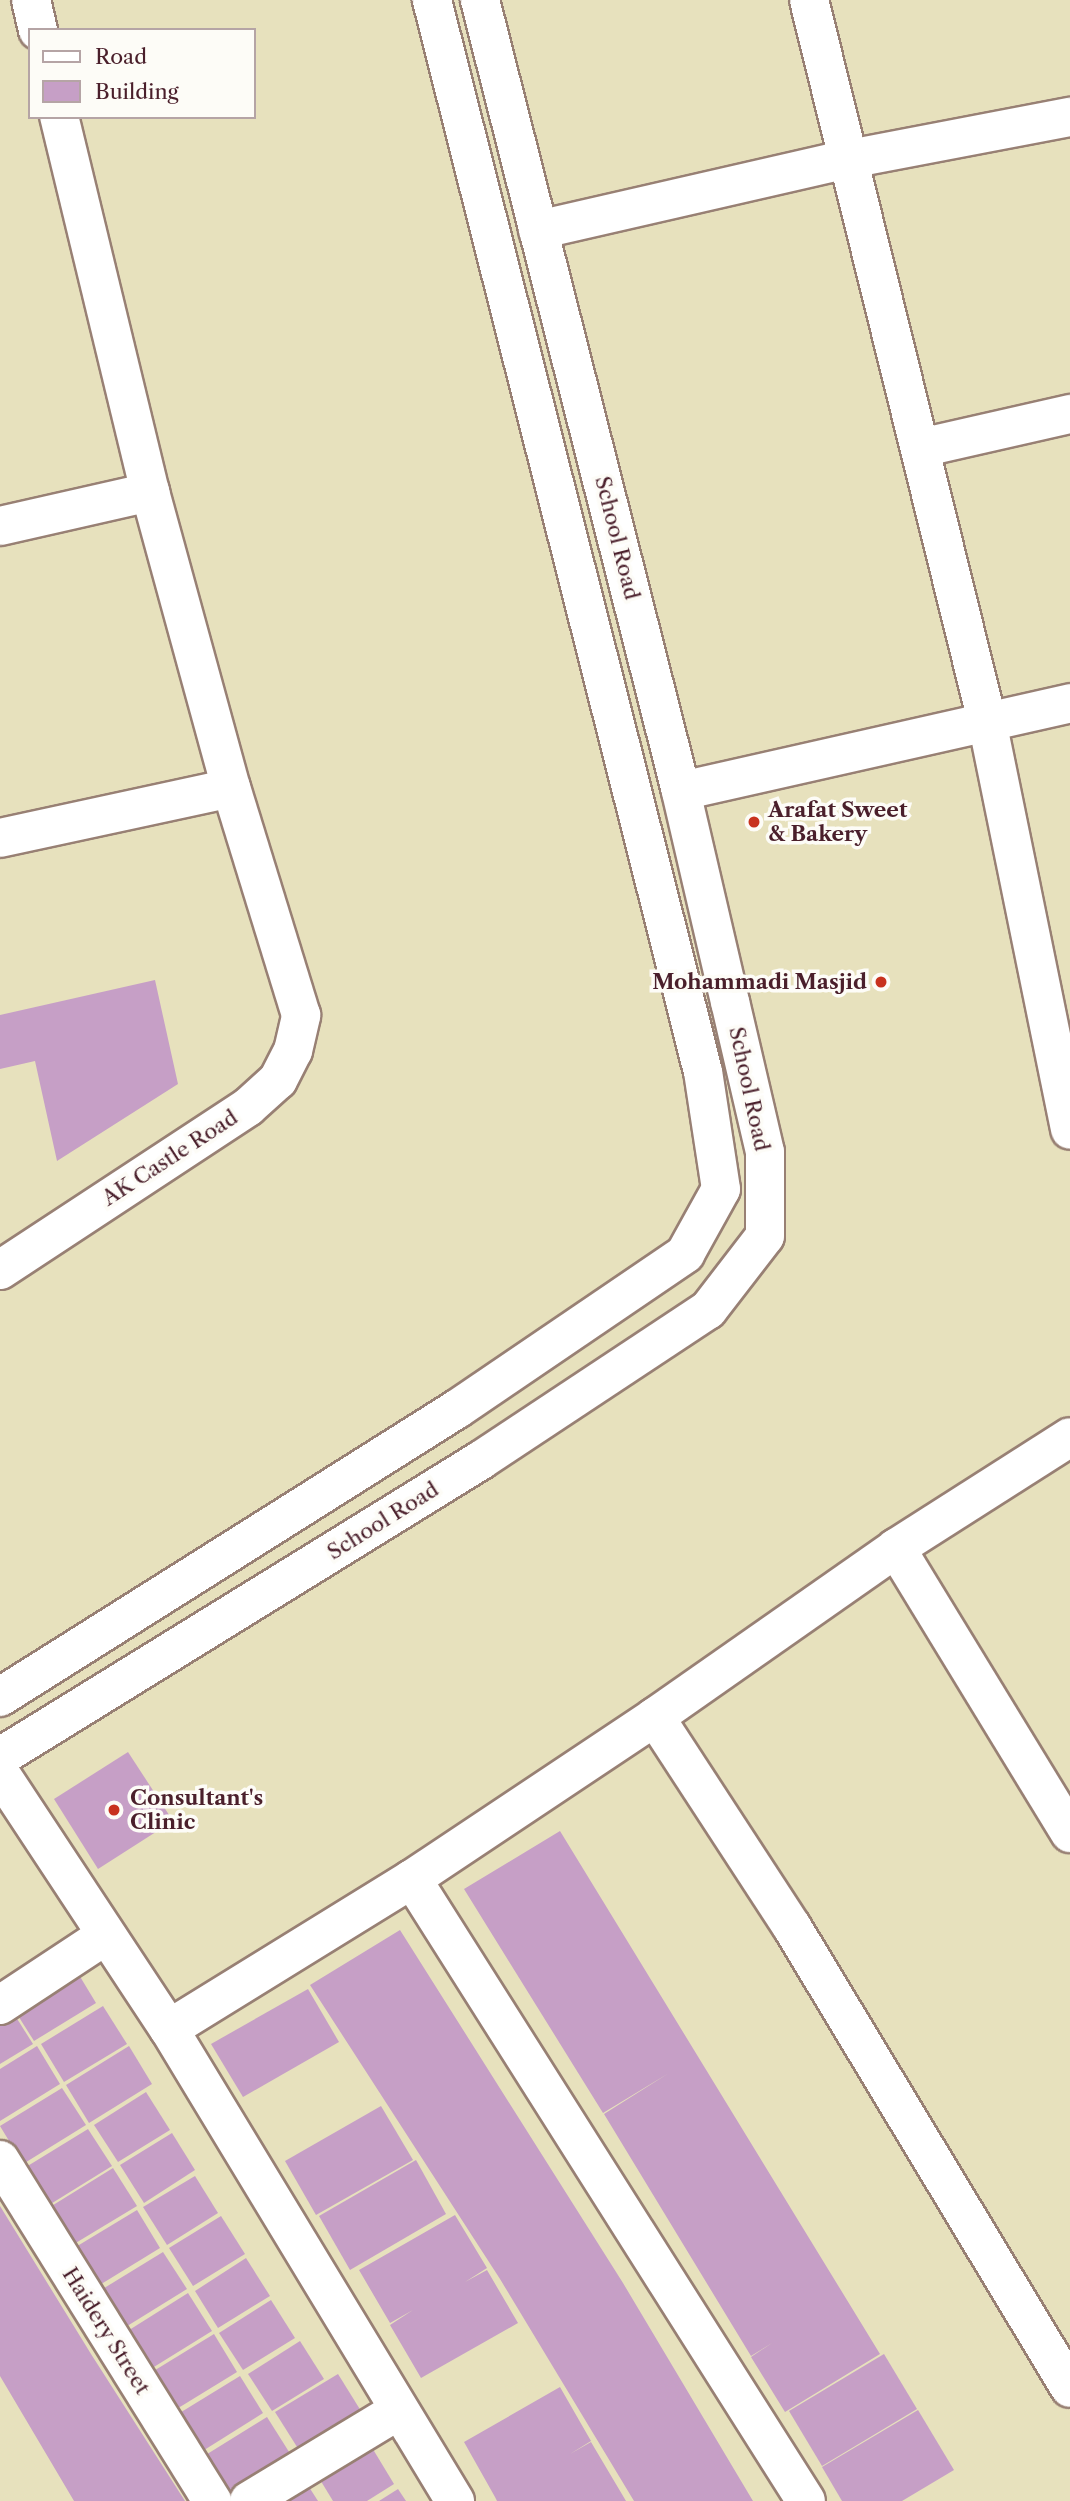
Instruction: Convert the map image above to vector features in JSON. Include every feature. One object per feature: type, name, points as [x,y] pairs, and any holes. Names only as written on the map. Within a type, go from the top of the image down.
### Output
[{"type":"street","points":[[31,0],[38,28]]},
{"type":"street","name":"School Road","points":[[0,1697],[457,1409],[685,1254],[720,1189],[703,1072],[432,0]]},
{"type":"street","name":"School Road","points":[[0,1757],[481,1460],[708,1310],[765,1236],[765,1152],[681,791],[480,0]]},
{"type":"street","points":[[809,0],[1057,1000],[1070,1130]]},
{"type":"street","points":[[538,230],[849,159],[1070,117]]},
{"type":"street","points":[[0,838],[231,788],[150,492],[59,119]]},
{"type":"street","points":[[920,448],[1070,414]]},
{"type":"street","points":[[0,526],[150,492]]},
{"type":"street","points":[[681,791],[1070,702]]},
{"type":"street","name":"AK Castle Road","points":[[0,1270],[248,1107],[278,1080],[293,1051],[301,1015],[231,788]]},
{"type":"street","points":[[688,1013],[730,1002]]},
{"type":"street","points":[[169,2029],[412,1879],[655,1717],[896,1548],[1070,1437]]},
{"type":"street","points":[[896,1548],[1070,1833]]},
{"type":"street","points":[[655,1717],[792,1927],[1070,2388]]},
{"type":"street","points":[[0,1773],[169,2029],[455,2501]]},
{"type":"street","points":[[412,1879],[806,2501]]},
{"type":"street","points":[[0,2005],[106,1934]]},
{"type":"street","name":"Haidery Street","points":[[0,2160],[212,2501]]},
{"type":"street","points":[[249,2501],[399,2410]]},
{"type":"building","points":[[155,980],[178,1084],[57,1161],[35,1061],[0,1069],[0,1015]]},
{"type":"building","name":"Consultant's Clinic","points":[[128,1752],[173,1821],[98,1869],[54,1799]]},
{"type":"building","points":[[560,1831],[880,2354],[785,2412],[751,2357],[772,2343],[751,2356],[604,2114],[669,2073],[603,2113],[464,1889]]},
{"type":"building","points":[[400,1930],[623,2283],[753,2501],[634,2501],[500,2279],[310,1985]]},
{"type":"building","points":[[73,1965],[96,2003],[34,2041],[10,2003]]},
{"type":"building","points":[[308,1989],[339,2042],[243,2097],[211,2044]]},
{"type":"building","points":[[9,2006],[33,2044],[0,2064],[0,2012]]},
{"type":"building","points":[[103,2006],[127,2044],[64,2082],[41,2044]]},
{"type":"building","points":[[37,2046],[60,2084],[0,2121],[0,2069]]},
{"type":"building","points":[[129,2046],[152,2084],[89,2123],[66,2085]]},
{"type":"building","points":[[62,2088],[86,2125],[23,2164],[0,2126]]},
{"type":"building","points":[[146,2092],[170,2130],[118,2162],[94,2125]]},
{"type":"building","points":[[381,2106],[413,2160],[316,2215],[285,2161]]},
{"type":"building","points":[[88,2129],[112,2166],[49,2205],[26,2167]]},
{"type":"building","points":[[172,2133],[195,2170],[144,2203],[120,2165]]},
{"type":"building","points":[[416,2160],[446,2214],[350,2270],[319,2216]]},
{"type":"building","points":[[113,2168],[137,2206],[74,2244],[50,2207]]},
{"type":"building","points":[[195,2176],[218,2213],[167,2245],[143,2207]]},
{"type":"building","points":[[0,2206],[185,2501],[74,2501],[0,2376]]},
{"type":"building","points":[[137,2210],[160,2248],[98,2286],[74,2248]]},
{"type":"building","points":[[455,2215],[487,2268],[465,2282],[487,2270],[518,2323],[421,2378],[390,2325],[413,2310],[390,2323],[359,2270]]},
{"type":"building","points":[[221,2216],[245,2254],[193,2286],[169,2248]]},
{"type":"building","points":[[163,2252],[187,2289],[124,2328],[101,2290]]},
{"type":"building","points":[[246,2258],[270,2296],[218,2328],[195,2291]]},
{"type":"building","points":[[188,2293],[212,2331],[149,2370],[126,2332]]},
{"type":"building","points":[[271,2300],[295,2338],[243,2370],[219,2333]]},
{"type":"building","points":[[214,2334],[237,2372],[175,2410],[152,2372]]},
{"type":"building","points":[[300,2341],[324,2379],[272,2411],[248,2374]]},
{"type":"building","points":[[884,2354],[917,2409],[822,2466],[789,2411]]},
{"type":"building","points":[[338,2374],[361,2411],[299,2450],[275,2412]]},
{"type":"building","points":[[240,2376],[263,2413],[201,2452],[178,2414]]},
{"type":"building","points":[[560,2387],[591,2441],[570,2454],[591,2442],[626,2501],[497,2501],[464,2442]]},
{"type":"building","points":[[918,2410],[954,2470],[902,2501],[842,2501],[822,2467]]},
{"type":"building","points":[[267,2417],[291,2455],[228,2493],[204,2456]]},
{"type":"building","points":[[371,2446],[394,2484],[367,2501],[333,2501],[319,2478]]},
{"type":"building","points":[[309,2487],[318,2501],[286,2501]]},
{"type":"building","points":[[398,2489],[406,2501],[379,2501]]},
{"type":"place","name":"Arafat Sweet & Bakery","points":[[754,822]]},
{"type":"place","name":"Mohammadi Masjid","points":[[881,982]]},
{"type":"place","name":"Consultant's Clinic","points":[[114,1810]]}]
